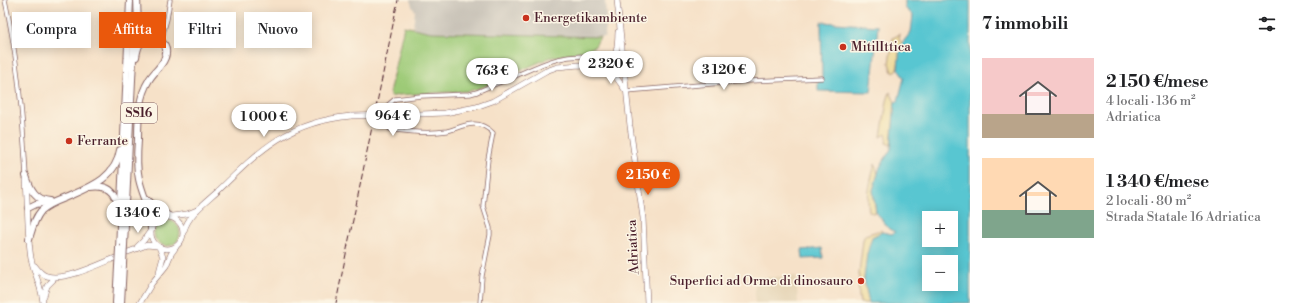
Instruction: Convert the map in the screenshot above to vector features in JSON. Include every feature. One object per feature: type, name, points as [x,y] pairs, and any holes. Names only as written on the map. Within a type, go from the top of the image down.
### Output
[{"type":"highway","name":"SS16","points":[[120,233],[130,0]]},
{"type":"highway","name":"SS16","points":[[136,0],[137,12]]},
{"type":"highway","name":"SS16","points":[[121,303],[121,247],[136,0]]},
{"type":"highway","name":"SS16","points":[[130,102],[138,48]]},
{"type":"highway","name":"SS16","points":[[151,230],[150,213],[139,181],[137,167],[139,110],[142,95],[147,83],[162,63],[166,55],[166,48]]},
{"type":"highway","name":"SS16","points":[[28,208],[36,204],[53,201],[90,187],[108,175],[117,162],[120,153],[125,115]]},
{"type":"highway","points":[[26,176],[35,194],[42,199],[53,201]]},
{"type":"highway","name":"SS16","points":[[90,187],[105,187],[115,195],[121,247]]},
{"type":"highway","name":"SS16","points":[[143,194],[155,208],[169,216]]},
{"type":"highway","name":"SS16","points":[[29,239],[35,220],[39,214],[53,201]]},
{"type":"highway","points":[[28,208],[45,208]]},
{"type":"highway","name":"SS16","points":[[116,303],[121,265]]},
{"type":"street","points":[[5,0],[17,67],[24,136],[29,239],[32,262],[41,288],[43,302]]},
{"type":"street","points":[[166,21],[170,0]]},
{"type":"street","name":"Adriatica","points":[[617,0],[626,91],[643,218],[647,303]]},
{"type":"street","points":[[603,67],[611,61],[616,53],[619,14]]},
{"type":"street","points":[[588,57],[592,66]]},
{"type":"street","points":[[480,303],[482,276],[490,236],[490,228],[483,206],[488,159],[493,133],[481,125],[473,124],[447,131],[435,132],[390,129],[385,120],[388,105],[395,99],[421,96],[470,94],[559,58],[597,58],[603,67],[616,77],[626,91],[748,81],[822,78]]},
{"type":"street","points":[[140,303],[159,273],[166,265],[176,246],[182,240],[187,223],[201,207],[254,156],[289,132],[314,123],[351,116],[446,113],[463,110],[493,101],[554,68],[568,65],[603,67],[617,66],[624,68]]},
{"type":"street","points":[[135,249],[143,241],[157,220],[163,217],[193,212],[201,207]]},
{"type":"street","points":[[169,216],[175,218],[184,231]]},
{"type":"street","points":[[151,230],[152,238],[163,257],[159,273]]},
{"type":"street","points":[[128,252],[149,245],[168,249],[176,246]]},
{"type":"street","points":[[38,280],[45,282],[85,270],[115,258]]},
{"type":"street","points":[[32,262],[40,272],[56,278]]},
{"type":"street","points":[[38,280],[48,276]]},
{"type":"street","points":[[43,302],[47,288],[56,278]]},
{"type":"shaded area","points":[[410,0],[605,0],[605,37],[431,32],[413,28],[415,11]]},
{"type":"shaded area","points":[[796,276],[798,303],[755,303],[755,278]]},
{"type":"green space","points":[[404,26],[431,32],[600,37],[595,46],[587,50],[549,58],[483,87],[469,91],[399,95],[390,97],[390,89]]},
{"type":"green space","points":[[167,220],[176,224],[180,233],[176,242],[167,246],[158,242],[154,233],[158,224]]},
{"type":"sand","points":[[900,34],[899,40],[903,43],[900,50],[898,66],[894,73],[892,72],[889,63],[893,38]]},
{"type":"sand","points":[[890,92],[895,102],[891,145],[886,143],[886,134],[881,137]]},
{"type":"sand","points":[[875,164],[878,174],[873,190],[876,212],[873,213],[869,211],[868,199]]},
{"type":"sand","points":[[881,230],[882,232],[872,237],[864,279],[869,303],[860,303],[859,280],[863,240],[865,235]]},
{"type":"water","points":[[905,0],[970,0],[970,303],[869,303],[864,279],[867,254],[872,237],[882,232],[892,234],[895,232],[889,229],[876,212],[873,190],[880,167],[891,149],[895,102],[898,101],[904,78],[898,69],[900,46],[911,32],[913,15],[905,8]]},
{"type":"water","points":[[821,22],[878,26],[871,92],[818,91],[818,80],[821,80],[822,77]]},
{"type":"water","points":[[822,248],[823,258],[803,259],[802,250]]},
{"type":"railway","points":[[336,303],[398,0]]},
{"type":"place","name":"Energetikambiente","points":[[526,18]]},
{"type":"place","name":"MitilIttica","points":[[843,47]]},
{"type":"place","name":"Ferrante","points":[[69,141]]},
{"type":"place","name":"Superfici ad Orme di dinosauro","points":[[861,281]]}]
